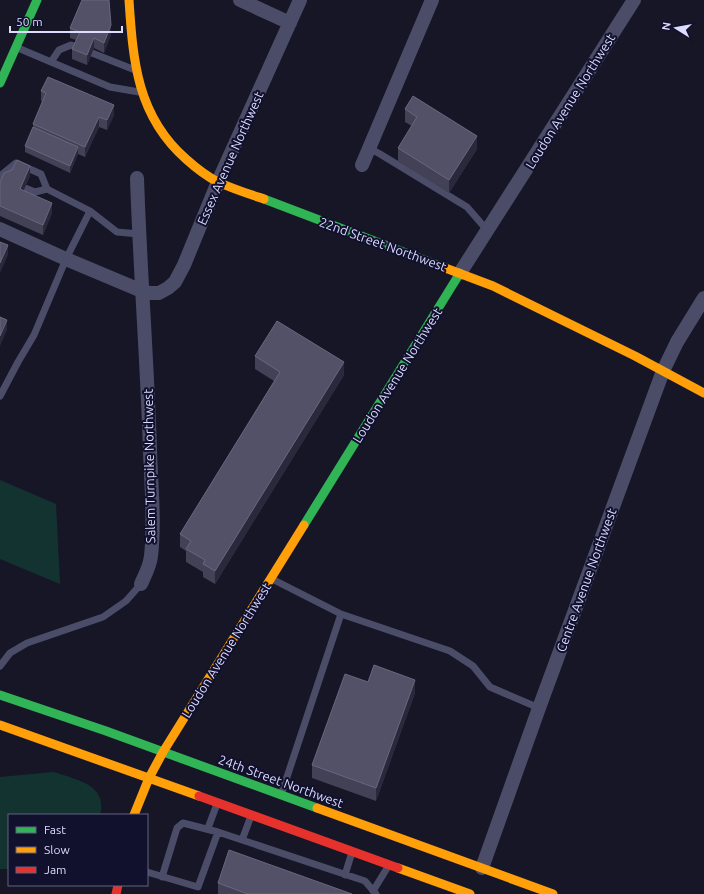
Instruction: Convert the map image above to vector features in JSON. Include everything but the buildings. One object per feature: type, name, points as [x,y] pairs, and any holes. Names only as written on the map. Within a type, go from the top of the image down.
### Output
[{"type":"street","points":[[0,83],[37,0]]},
{"type":"street","name":"22nd Street Northwest","points":[[129,0],[131,38],[135,70],[140,92],[162,134],[175,150],[195,168],[218,182],[493,286],[635,356],[704,393]]},
{"type":"street","points":[[240,0],[290,23]]},
{"type":"street","name":"Essex Avenue Northwest","points":[[142,291],[150,293],[159,292],[168,288],[175,282],[184,265],[218,182],[300,0]]},
{"type":"street","points":[[362,165],[432,0]]},
{"type":"street","name":"Loudon Avenue Northwest","points":[[163,752],[460,273],[634,0]]},
{"type":"street","name":"Salem Turnpike Northwest","points":[[138,178],[139,234],[149,402],[153,527],[151,557],[147,572],[141,584]]},
{"type":"street","points":[[0,229],[142,291]]},
{"type":"street","name":"Centre Avenue Northwest","points":[[482,868],[663,371],[677,342],[704,298]]},
{"type":"street","name":"24th Street Northwest","points":[[0,695],[163,752],[553,894]]},
{"type":"street","points":[[0,725],[470,894]]},
{"type":"street","points":[[134,814],[149,778],[163,752]]},
{"type":"lane","points":[[51,62],[60,50],[71,45],[78,48]]},
{"type":"lane","points":[[16,48],[110,87],[140,92]]},
{"type":"lane","points":[[92,53],[135,70]]},
{"type":"lane","points":[[369,148],[467,208],[487,230]]},
{"type":"lane","points":[[10,181],[0,176],[16,164],[41,174],[47,189],[90,212],[117,232],[139,234]]},
{"type":"lane","points":[[25,188],[36,192],[47,189]]},
{"type":"lane","points":[[0,396],[34,335],[66,259],[90,212]]},
{"type":"lane","points":[[271,578],[341,614],[450,651],[473,666],[490,687],[539,708]]},
{"type":"lane","name":"Salem Turnpike Northwest","points":[[0,666],[10,653],[27,643],[103,617],[126,601],[141,584]]},
{"type":"lane","points":[[281,795],[341,614]]},
{"type":"lane","points":[[208,828],[217,803]]},
{"type":"lane","points":[[242,840],[251,815]]},
{"type":"lane","points":[[162,877],[177,828],[183,823],[208,828],[365,881],[375,892],[389,865]]},
{"type":"lane","points":[[148,872],[198,887],[218,832]]},
{"type":"lane","points":[[345,874],[352,852]]},
{"type":"green space","points":[[0,480],[56,504],[60,584],[0,559]]},
{"type":"green space","points":[[54,772],[80,781],[95,790],[99,796],[101,805],[100,814],[8,814],[8,869],[0,869],[0,777]]},
{"type":"traffic: fast","points":[[0,83],[37,0]]},
{"type":"traffic: fast","points":[[264,199],[440,266]]},
{"type":"traffic: fast","points":[[304,525],[460,273]]},
{"type":"traffic: fast","points":[[0,695],[106,731],[317,808]]},
{"type":"traffic: slow","points":[[129,0],[136,66],[147,106],[157,125],[170,142],[197,169],[224,185],[264,199]]},
{"type":"traffic: slow","points":[[440,266],[493,286],[635,356],[704,393]]},
{"type":"traffic: slow","points":[[134,814],[149,778],[163,752],[304,525]]},
{"type":"traffic: slow","points":[[0,725],[199,796]]},
{"type":"traffic: slow","points":[[317,808],[553,894]]},
{"type":"traffic: slow","points":[[398,868],[470,894]]},
{"type":"traffic: jam","points":[[199,796],[398,868]]},
{"type":"traffic: jam","points":[[116,894],[118,886]]}]
